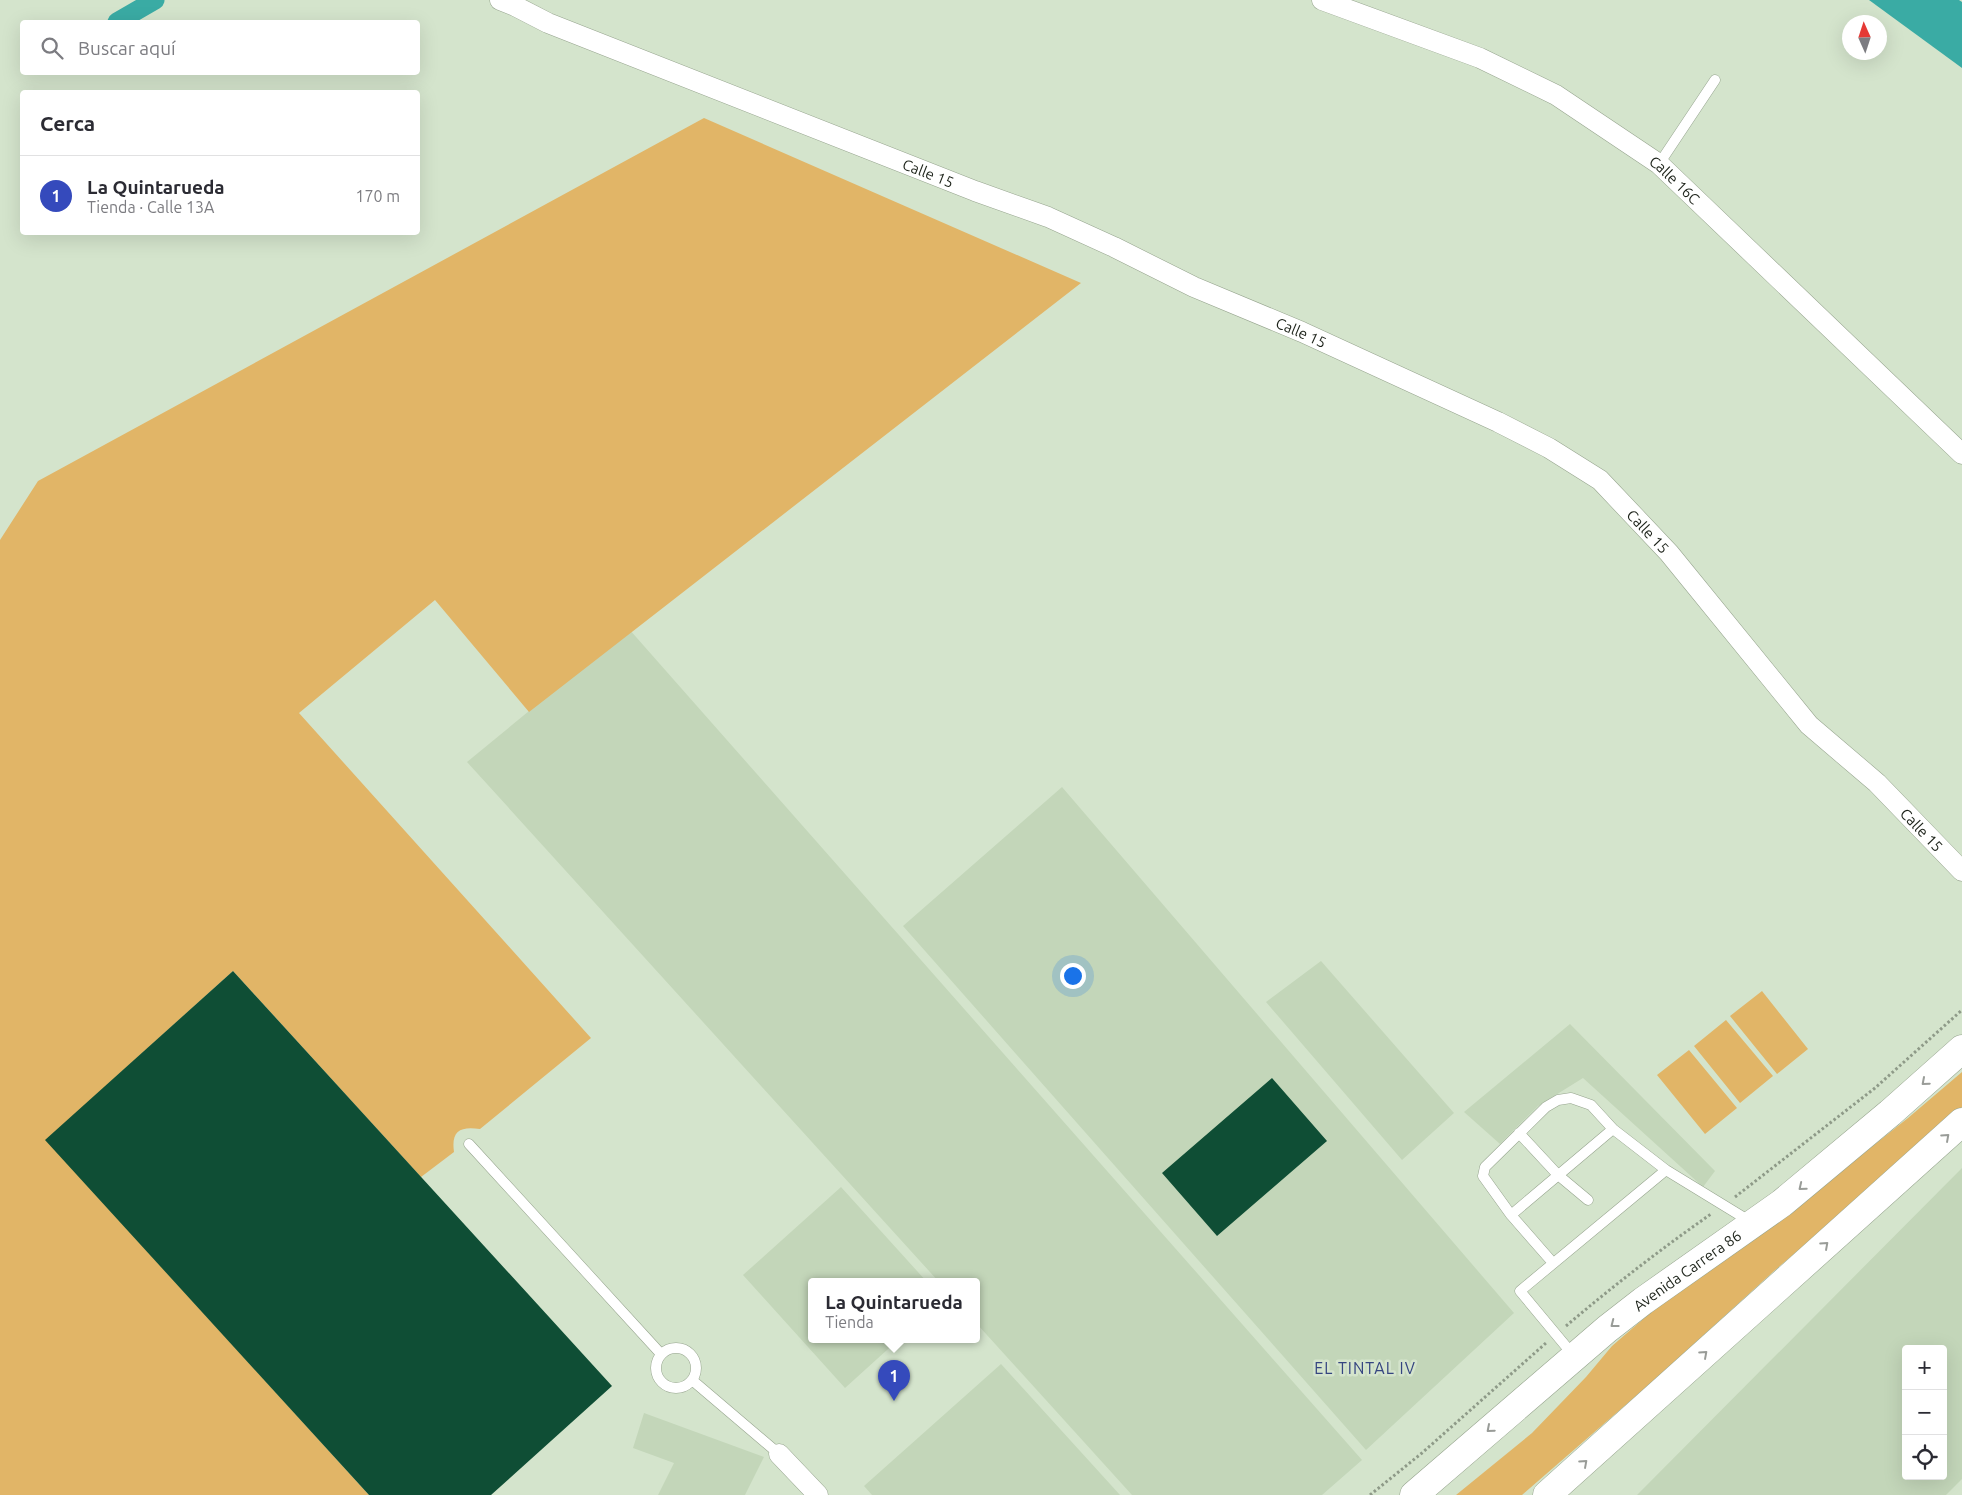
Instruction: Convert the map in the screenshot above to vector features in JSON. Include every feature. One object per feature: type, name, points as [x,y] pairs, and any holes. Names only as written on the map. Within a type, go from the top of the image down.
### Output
[{"type":"main road","name":"Avenida Carrera 86","points":[[1414,1495],[1643,1301],[1754,1224],[1833,1161],[1962,1049]]},
{"type":"main road","points":[[1547,1495],[1962,1122]]},
{"type":"main road","points":[[1442,1495],[1452,1463]]},
{"type":"street","name":"Calle 15","points":[[500,0],[516,6],[548,23],[976,191],[1048,217],[1194,287],[1302,332],[1498,422],[1549,448],[1600,480],[1669,553],[1809,726],[1877,783],[1962,871]]},
{"type":"street","name":"Calle 16C","points":[[1322,0],[1480,58],[1556,96],[1659,164],[1962,454]]},
{"type":"street","points":[[779,1454],[818,1495]]},
{"type":"lane","points":[[1659,164],[1715,80]]},
{"type":"lane","points":[[1553,1264],[1511,1215],[1483,1176],[1485,1166],[1546,1108],[1558,1100],[1571,1098],[1591,1105],[1613,1129],[1666,1170],[1754,1224]]},
{"type":"lane","points":[[1511,1215],[1613,1129]]},
{"type":"lane","points":[[1519,1133],[1558,1175],[1588,1200]]},
{"type":"lane","points":[[469,1144],[661,1354]]},
{"type":"lane","points":[[1575,1357],[1520,1291],[1666,1170]]},
{"type":"lane","points":[[676,1348],[685,1350],[692,1355],[696,1363],[696,1372],[692,1380],[685,1386],[676,1388],[668,1386],[660,1380],[656,1373],[656,1364],[661,1354],[676,1348]]},
{"type":"lane","points":[[692,1380],[779,1454]]},
{"type":"path","points":[[1370,1495],[1422,1453],[1604,1293],[1647,1259],[1723,1205],[1875,1088],[1962,1010]]},
{"type":"shaded area","points":[[704,118],[1081,283],[529,712],[435,600],[299,713],[591,1038],[480,1129],[467,1128],[458,1132],[454,1139],[454,1152],[421,1177],[233,971],[46,1140],[369,1495],[0,1495],[0,540],[38,481]]},
{"type":"shaded area","points":[[629,629],[1362,1460],[1322,1495],[1132,1495],[980,1327],[980,1278],[935,1278],[467,762]]},
{"type":"shaded area","points":[[1062,787],[1514,1313],[1366,1450],[903,926]]},
{"type":"shaded area","points":[[1321,961],[1454,1113],[1402,1160],[1266,1002]]},
{"type":"shaded area","points":[[1762,991],[1808,1049],[1777,1074],[1730,1016]]},
{"type":"shaded area","points":[[1726,1020],[1773,1076],[1740,1103],[1694,1046]]},
{"type":"shaded area","points":[[1570,1024],[1715,1171],[1703,1187],[1583,1078],[1538,1106],[1500,1144],[1464,1112]]},
{"type":"shaded area","points":[[1689,1050],[1737,1108],[1705,1134],[1657,1075]]},
{"type":"shaded area","points":[[1962,1072],[1962,1107],[1884,1178],[1774,1271],[1652,1382],[1522,1495],[1456,1495],[1532,1433],[1586,1377],[1612,1346],[1656,1308],[1773,1225],[1908,1118]]},
{"type":"shaded area","points":[[1962,1168],[1962,1479],[1946,1495],[1637,1495]]},
{"type":"shaded area","points":[[841,1187],[923,1278],[808,1278],[808,1343],[895,1343],[845,1388],[743,1275]]},
{"type":"shaded area","points":[[1001,1364],[1120,1495],[872,1495],[864,1486]]},
{"type":"shaded area","points":[[644,1413],[764,1457],[745,1495],[658,1495],[674,1463],[633,1448]]},
{"type":"water","points":[[1869,0],[1959,0],[1962,2],[1962,68]]},
{"type":"building","points":[[233,971],[612,1386],[491,1495],[369,1495],[45,1140]]},
{"type":"building","points":[[1272,1078],[1327,1141],[1217,1236],[1162,1173]]},
{"type":"waterway","points":[[120,20],[155,0]]},
{"type":"place","name":"La Quintarueda","points":[[894,1401]]},
{"type":"district","name":"EL TINTAL IV","points":[[1365,1368]]}]
